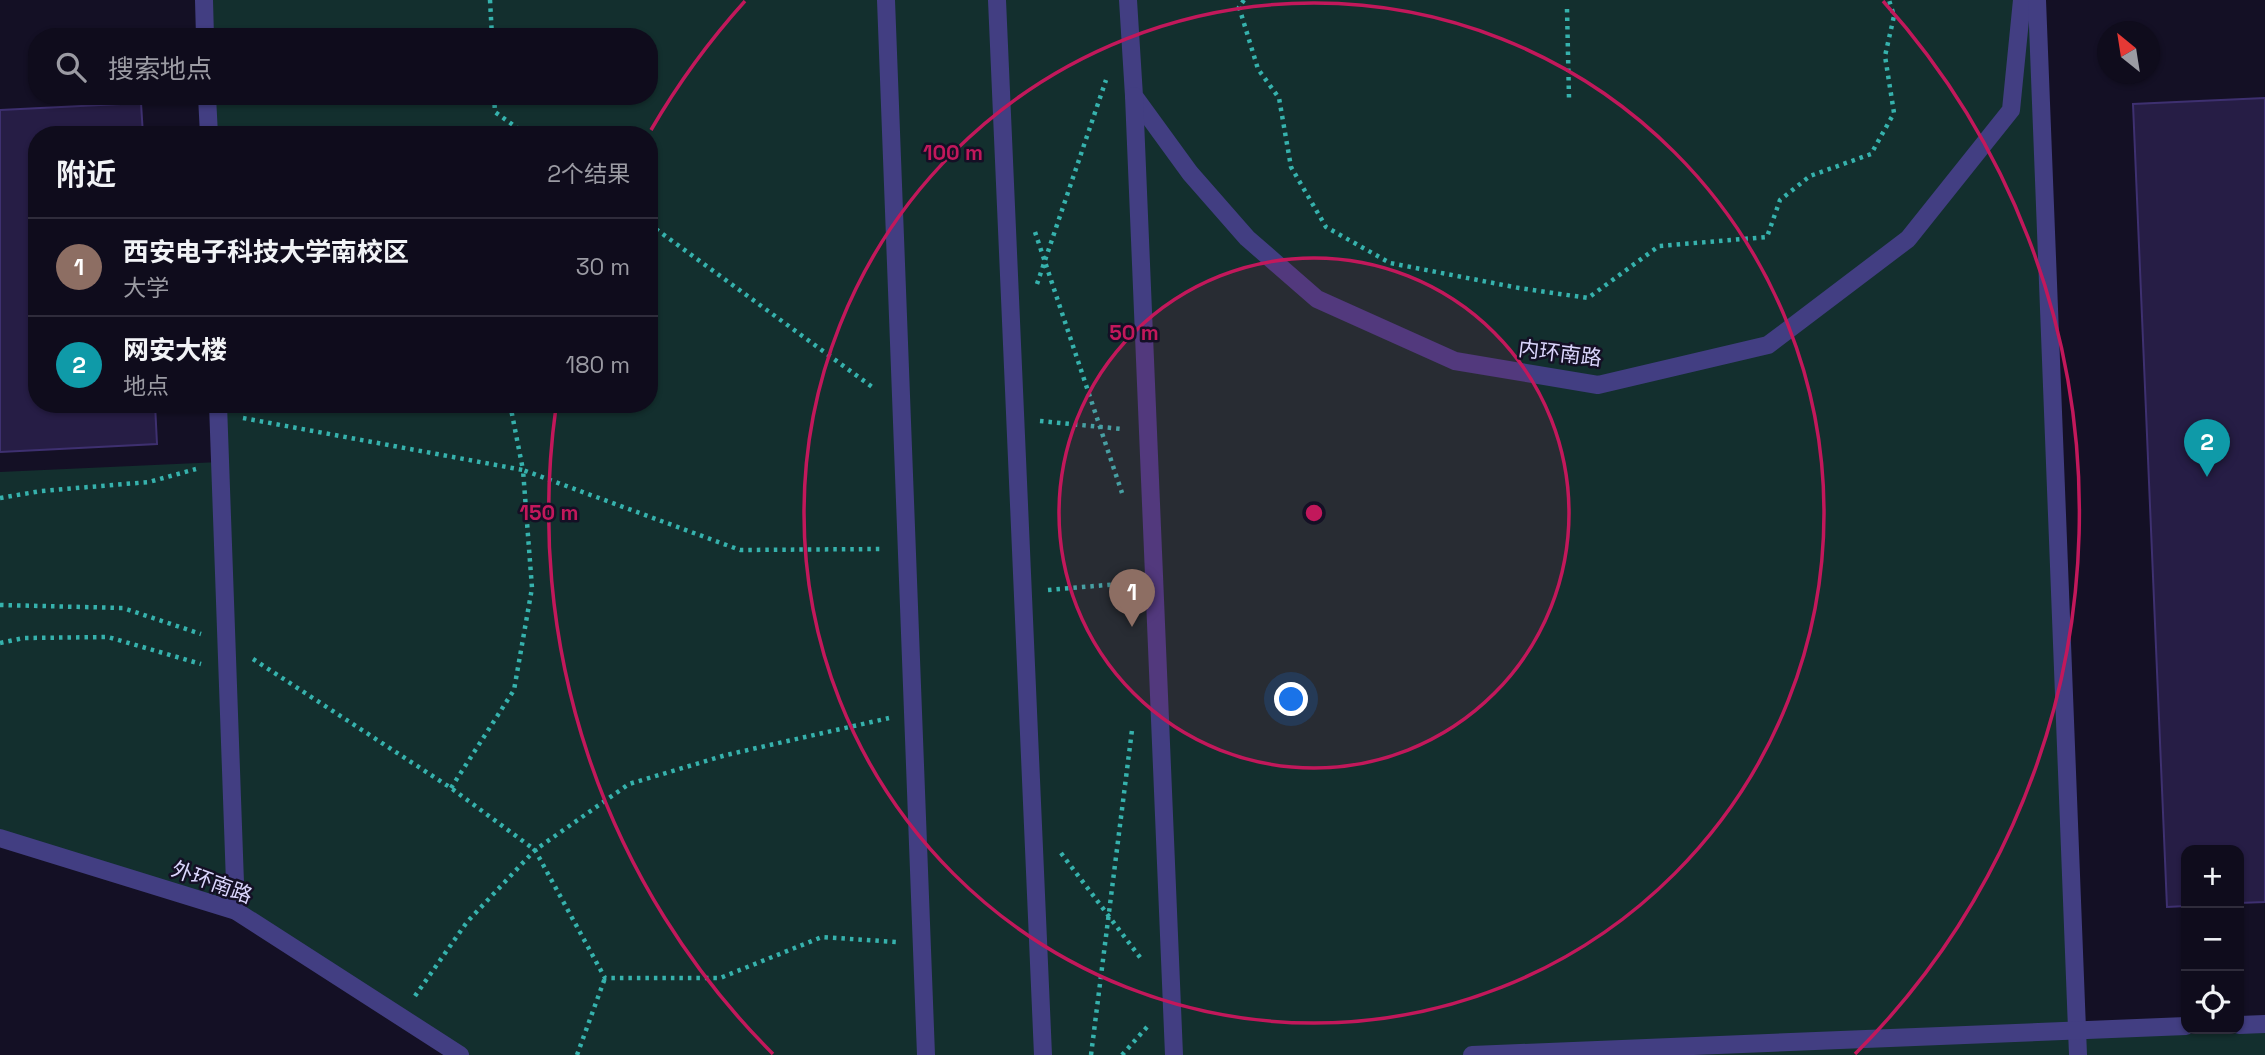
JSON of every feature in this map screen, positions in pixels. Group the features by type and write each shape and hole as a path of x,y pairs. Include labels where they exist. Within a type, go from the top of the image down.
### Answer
{"lane":[{"path":"204,0 205,28"},
{"path":"886,0 926,1055"},
{"path":"997,0 1043,1055"},
{"path":"1128,0 1135,96 1174,1055"},
{"name":"内环南路","path":"1135,96 1190,173 1247,238 1317,299 1455,360 1598,385 1768,345 1908,239 2011,110 2022,0"},
{"path":"2037,0 2078,1055"},
{"path":"207,105 209,126"},
{"path":"218,413 236,911"},
{"name":"外环南路","path":"0,838 236,911 460,1055"},
{"path":"2244,1025 2265,1024"},
{"path":"1472,1055 2181,1026"}],"path":[{"path":"490,0 492,28"},
{"path":"1244,0 1239,7 1258,69 1279,97 1291,167 1326,227 1390,263 1519,288 1588,298 1659,246 1767,237 1780,201 1810,176 1871,154 1894,113 1885,56 1894,16 1889,0"},
{"path":"1567,9 1569,98"},
{"path":"1033,297 1110,69"},
{"path":"495,105 495,111 515,126"},
{"path":"1032,222 1126,504"},
{"path":"658,231 901,409"},
{"path":"238,413 523,470 740,550 907,549"},
{"path":"451,788 514,690 532,588 523,470 512,413"},
{"path":"1015,418 1148,433"},
{"path":"0,498 41,491 149,482 220,462"},
{"path":"1023,592 1139,582"},
{"path":"0,605 122,608 226,642 451,788 535,850 605,978 577,1055"},
{"path":"0,643 24,638 108,637 228,672"},
{"path":"401,1017 467,922 535,850 629,784 726,755 913,713"},
{"path":"1091,1055 1132,727"},
{"path":"1032,815 1171,998"},
{"path":"605,978 720,978 822,937 922,943"}],"green space":[{"path":"204,0 2037,0 2077,1029 2181,1029 2181,1034 2244,1034 2244,1028 2265,1024 2265,1055 460,1055 236,911 0,838 0,472 220,462 218,413 658,413 658,126 209,126 207,105 658,105 658,28 205,28"}],"building":[{"path":"2265,98 2265,902 2244,903 2244,845 2181,845 2181,906 2167,907 2133,104"},
{"path":"141,105 142,126 28,126 28,413 155,413 157,444 0,452 0,110"}],"place":[{"name":"网安大楼","path":"2207,477"},
{"name":"西安电子科技大学南校区","path":"1132,627"}]}
